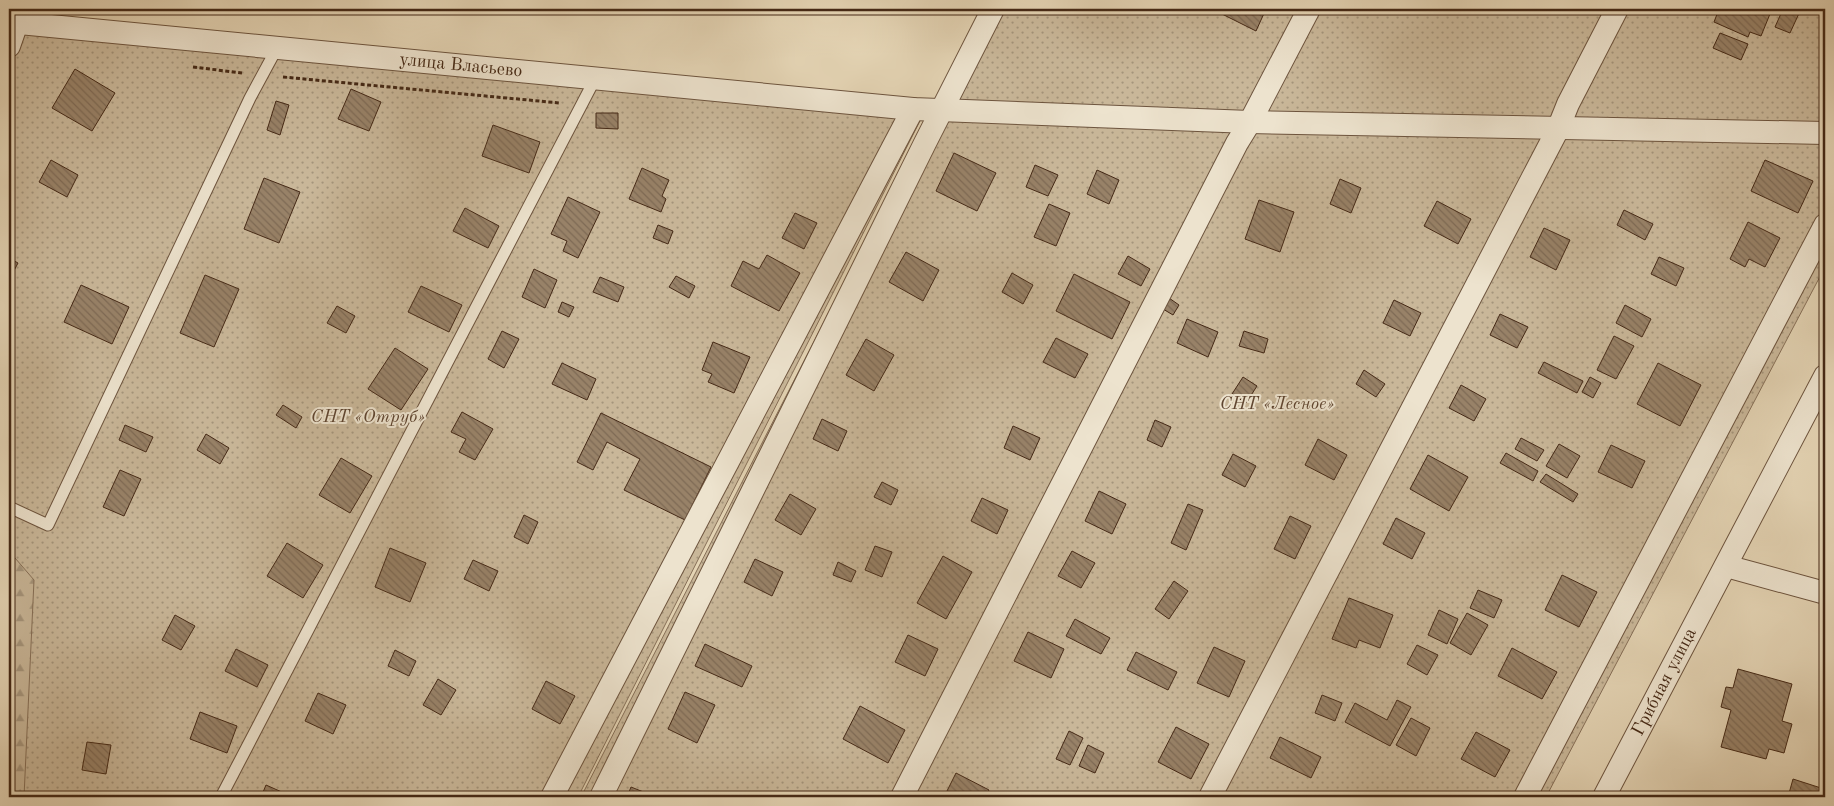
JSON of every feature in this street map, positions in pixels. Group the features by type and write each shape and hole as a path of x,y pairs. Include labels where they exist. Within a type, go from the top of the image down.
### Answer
{"street":[{"path":"602,797 941,110 993,9"},
{"path":"902,797 1228,160 1309,9"},
{"path":"1210,797 1558,129 1568,104 1617,9"},
{"path":"9,46 13,23"},
{"name":"улица Власьево","path":"13,23 912,109 1250,122 1825,133"},
{"path":"552,797 912,109"},
{"path":"1525,797 1825,225"},
{"name":"Грибная улица","path":"1604,797 1825,376"},
{"path":"1726,566 1825,593"}],"lane":[{"path":"9,508 48,525 250,98 277,48"},
{"path":"221,797 595,80"}],"green space":[{"name":"СНТ «Лесное»","path":"984,9 1825,9 1825,267 1546,797 581,797"},
{"name":"СНТ «Отруб»","path":"9,22 924,113 578,797 9,797"},
{"path":"9,551 34,580 24,797 9,797"}],"building":[{"path":"1224,9 1266,9 1256,31 1222,14"},
{"path":"1719,9 1744,9 1750,11 1751,9 1772,9 1761,36 1750,32 1748,37 1714,22"},
{"path":"1783,9 1801,9 1790,33 1775,27"},
{"path":"1720,33 1748,44 1741,60 1713,48"},
{"path":"75,69 115,93 92,131 52,108"},
{"path":"351,89 381,102 369,131 338,119"},
{"path":"276,101 289,105 280,135 267,130"},
{"path":"596,113 618,113 618,129 596,128"},
{"path":"493,125 540,142 529,173 482,156"},
{"path":"954,153 996,173 977,211 936,191"},
{"path":"51,160 78,175 67,197 39,182"},
{"path":"1765,160 1813,181 1798,213 1751,191"},
{"path":"1035,165 1058,175 1048,196 1026,187"},
{"path":"642,168 669,180 662,196 666,199 661,212 629,199"},
{"path":"1097,170 1119,180 1109,204 1087,194"},
{"path":"264,178 300,192 279,243 244,229"},
{"path":"1340,179 1361,188 1351,213 1330,204"},
{"path":"568,197 600,212 578,258 563,251 567,241 551,234"},
{"path":"1259,200 1294,212 1280,252 1245,239"},
{"path":"1437,201 1471,219 1458,244 1424,226"},
{"path":"1049,204 1070,213 1056,246 1034,237"},
{"path":"465,208 499,226 488,248 453,231"},
{"path":"1624,210 1653,224 1645,240 1617,225"},
{"path":"795,213 817,223 804,249 782,238"},
{"path":"1748,222 1780,238 1765,267 1749,259 1745,267 1730,259"},
{"path":"658,225 673,231 668,244 653,238"},
{"path":"1544,228 1570,240 1556,270 1530,257"},
{"path":"906,252 939,270 923,301 889,282"},
{"path":"767,255 800,273 779,311 731,286 743,261 759,269"},
{"path":"1128,256 1150,269 1141,286 1118,274"},
{"path":"1659,257 1684,268 1676,286 1651,274"},
{"path":"9,258 18,263 9,280"},
{"path":"534,269 557,280 545,308 522,297"},
{"path":"1012,273 1033,285 1023,304 1002,292"},
{"path":"1074,274 1130,302 1112,339 1056,311"},
{"path":"205,275 239,289 214,347 180,333"},
{"path":"676,276 695,286 689,298 669,287"},
{"path":"600,277 624,287 618,302 593,292"},
{"path":"81,285 129,307 112,344 64,322"},
{"path":"421,286 462,305 449,332 408,312"},
{"path":"1169,298 1179,305 1173,315 1163,309"},
{"path":"1394,300 1421,313 1410,336 1383,323"},
{"path":"562,302 574,307 569,317 558,312"},
{"path":"1625,305 1651,319 1642,337 1616,323"},
{"path":"337,306 355,316 346,333 327,323"},
{"path":"1500,314 1528,327 1517,348 1490,335"},
{"path":"1187,319 1218,332 1208,357 1177,343"},
{"path":"502,331 519,339 504,368 488,359"},
{"path":"1244,331 1268,339 1264,353 1239,346"},
{"path":"1614,336 1634,346 1616,379 1597,370"},
{"path":"1056,338 1088,354 1075,378 1043,362"},
{"path":"866,339 894,355 874,391 846,375"},
{"path":"713,342 750,357 734,393 708,382 712,374 702,370"},
{"path":"395,348 428,369 401,410 368,389"},
{"path":"1544,362 1583,381 1577,393 1538,373"},
{"path":"562,363 596,379 587,400 552,384"},
{"path":"1658,363 1701,385 1680,426 1637,404"},
{"path":"1364,370 1385,384 1376,397 1356,384"},
{"path":"1243,377 1257,386 1246,403 1232,394"},
{"path":"1590,377 1601,383 1593,398 1582,392"},
{"path":"1461,385 1486,399 1474,421 1449,408"},
{"path":"283,405 302,417 296,428 276,415"},
{"path":"462,412 493,429 475,460 459,452 466,439 451,432"},
{"path":"601,413 711,467 685,520 624,490 640,459 607,442 593,470 577,462"},
{"path":"822,419 847,431 838,451 813,439"},
{"path":"1155,420 1171,427 1162,447 1147,440"},
{"path":"125,425 153,437 146,452 119,440"},
{"path":"1013,426 1040,438 1030,460 1004,448"},
{"path":"206,434 229,448 220,464 197,450"},
{"path":"1521,438 1544,450 1537,461 1515,449"},
{"path":"1318,439 1347,455 1334,480 1305,465"},
{"path":"1559,444 1580,456 1567,478 1546,466"},
{"path":"1611,445 1645,461 1632,488 1598,472"},
{"path":"1506,453 1538,471 1533,481 1500,463"},
{"path":"1233,454 1256,466 1245,487 1222,475"},
{"path":"1428,455 1468,477 1449,511 1410,489"},
{"path":"341,458 372,476 350,513 319,495"},
{"path":"120,470 141,479 124,516 103,507"},
{"path":"1546,474 1578,494 1573,502 1540,482"},
{"path":"882,482 898,490 891,505 874,497"},
{"path":"1099,491 1126,504 1112,534 1085,521"},
{"path":"790,494 816,509 801,535 775,520"},
{"path":"982,498 1008,510 997,534 971,521"},
{"path":"1188,504 1203,510 1186,550 1171,543"},
{"path":"524,515 538,522 528,544 514,537"},
{"path":"1290,516 1311,526 1295,559 1274,549"},
{"path":"1396,518 1425,533 1412,559 1383,544"},
{"path":"287,543 323,565 303,598 267,576"},
{"path":"875,546 892,552 882,577 865,570"},
{"path":"390,548 426,563 410,602 375,587"},
{"path":"1072,551 1095,563 1081,588 1058,576"},
{"path":"943,556 972,572 946,619 917,603"},
{"path":"755,559 783,572 772,596 744,582"},
{"path":"473,560 498,571 489,591 464,579"},
{"path":"838,562 856,571 851,582 833,575"},
{"path":"1562,575 1597,592 1579,627 1545,610"},
{"path":"1174,581 1188,591 1169,619 1155,609"},
{"path":"1478,590 1502,600 1494,618 1470,608"},
{"path":"1349,598 1393,615 1380,648 1359,640 1356,648 1332,639"},
{"path":"1439,610 1458,619 1447,644 1428,635"},
{"path":"1467,613 1488,625 1471,655 1450,643"},
{"path":"175,615 195,626 181,650 162,640"},
{"path":"1075,619 1110,638 1101,654 1066,636"},
{"path":"1028,632 1064,649 1051,678 1014,661"},
{"path":"908,635 938,649 925,676 895,662"},
{"path":"705,644 752,666 742,687 695,666"},
{"path":"1417,645 1438,655 1427,675 1407,664"},
{"path":"1214,647 1245,661 1229,697 1197,683"},
{"path":"1512,648 1557,672 1542,699 1498,676"},
{"path":"236,649 268,665 257,687 225,671"},
{"path":"395,650 416,661 409,676 388,666"},
{"path":"1136,652 1177,672 1168,690 1127,670"},
{"path":"1738,669 1792,684 1782,721 1792,724 1784,753 1769,749 1766,759 1721,747 1731,710 1721,707 1726,687 1733,688"},
{"path":"438,679 456,690 441,715 423,705"},
{"path":"546,681 575,696 560,724 532,709"},
{"path":"685,692 715,705 697,743 668,729"},
{"path":"318,693 346,705 333,734 305,721"},
{"path":"1322,695 1342,703 1335,721 1315,713"},
{"path":"1397,700 1411,707 1390,746 1345,722 1355,703 1387,720"},
{"path":"860,706 905,730 888,763 843,739"},
{"path":"200,712 237,726 227,753 190,739"},
{"path":"1411,718 1430,728 1416,756 1396,745"},
{"path":"1176,727 1209,744 1191,779 1158,762"},
{"path":"1069,731 1083,738 1070,765 1056,759"},
{"path":"1476,732 1510,750 1495,777 1461,759"},
{"path":"1280,737 1321,757 1311,778 1270,758"},
{"path":"87,742 111,745 106,774 82,770"},
{"path":"1088,745 1104,753 1095,773 1079,766"},
{"path":"956,773 989,790 985,797 944,797"},
{"path":"1793,779 1821,788 1818,797 1788,797"},
{"path":"266,785 293,797 261,797"},
{"path":"631,787 656,797 627,797"}]}
